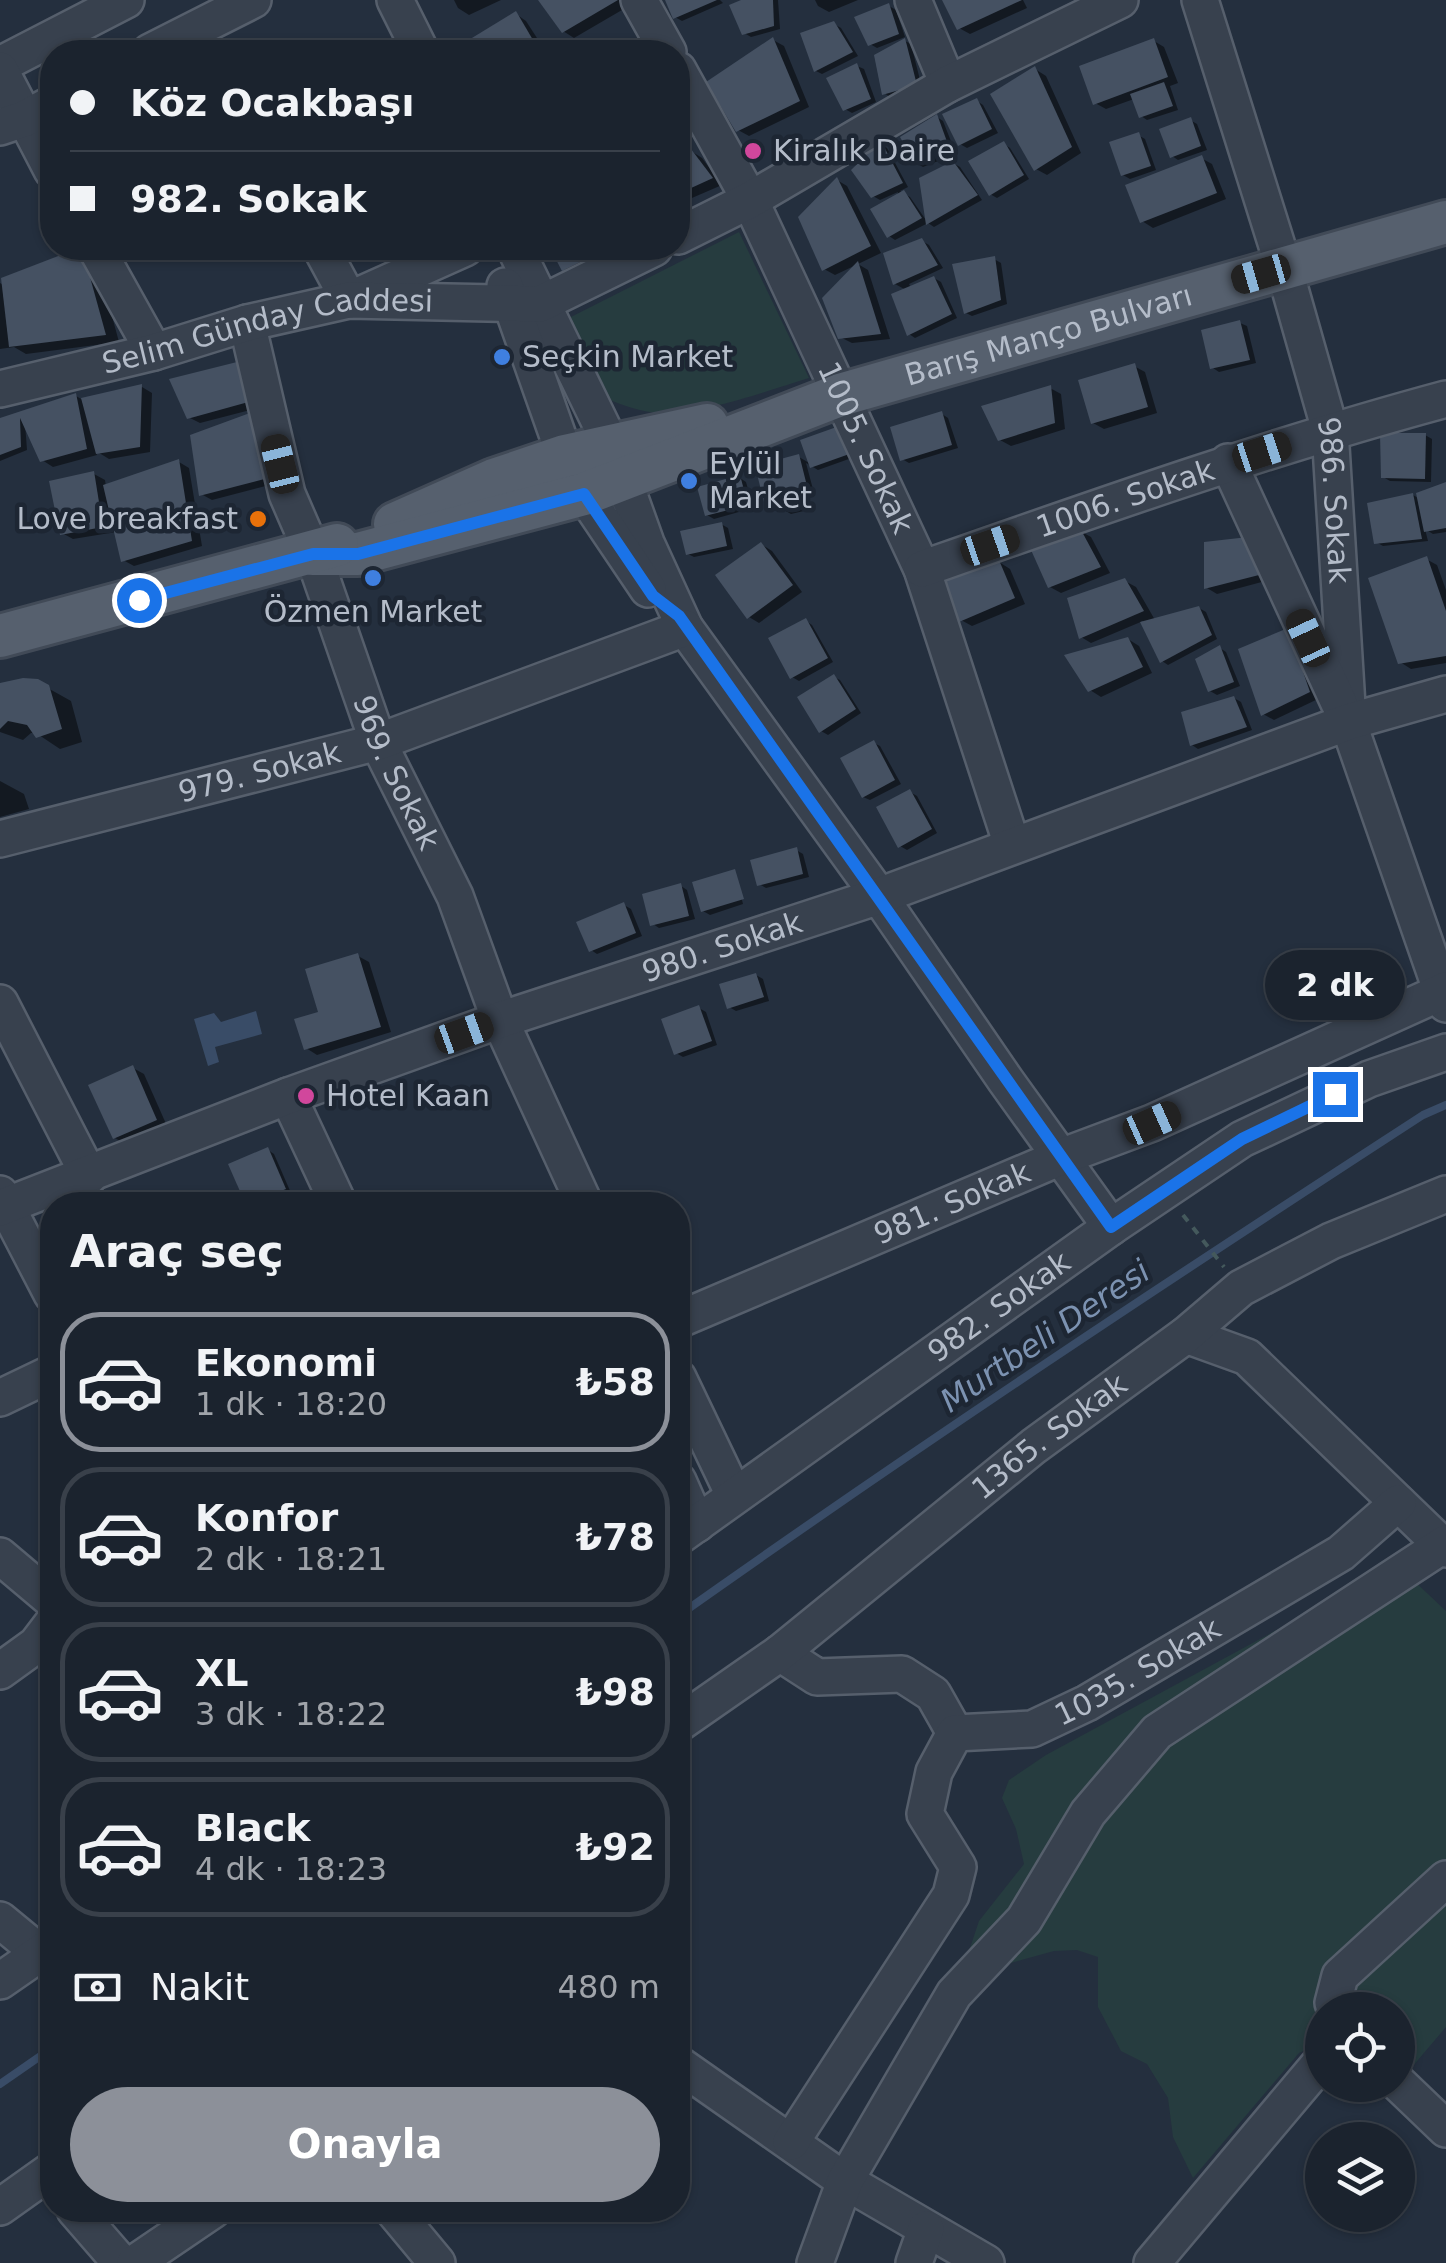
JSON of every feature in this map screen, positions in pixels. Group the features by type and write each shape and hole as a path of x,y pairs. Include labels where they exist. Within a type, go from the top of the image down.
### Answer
{"main road":[{"name":"Barış Manço Bulvarı","path":"0,636 313,554 400,522 494,480 596,469 1446,222"}],"street":[{"path":"52,40 126,0"},
{"path":"213,38 253,0"},
{"path":"395,0 415,40"},
{"path":"639,0 661,40"},
{"path":"913,0 948,84"},
{"path":"690,230 750,200 948,84 1120,0"},
{"name":"986. Sokak","path":"1200,0 1330,430 1348,722 1444,996"},
{"path":"40,46 0,68 40,146"},
{"name":"1005. Sokak","path":"690,92 750,200 834,397 922,569 1012,845"},
{"path":"103,260 154,352"},
{"path":"328,260 348,300 438,260"},
{"path":"499,260 526,304 653,596 682,622 1111,1227"},
{"path":"517,260 526,304"},
{"path":"526,304 627,260"},
{"name":"Selim Günday Caddesi","path":"0,389 348,300 526,304"},
{"name":"969. Sokak","path":"247,323 288,494 313,554 378,742 454,896 500,1020 579,1192"},
{"name":"1006. Sokak","path":"922,569 1228,462 1446,399"},
{"path":"1228,462 1348,722"},
{"name":"979. Sokak","path":"0,839 378,742 682,622"},
{"name":"980. Sokak","path":"2,1203 89,1176 288,1096 500,1020 879,896 1348,722 1446,694"},
{"name":"981. Sokak","path":"690,1315 1152,1123 1444,996"},
{"path":"0,1003 89,1176"},
{"name":"982. Sokak","path":"690,1529 1111,1227 1242,1139 1369,1079 1446,1052"},
{"path":"288,1096 333,1192"},
{"name":"1365. Sokak","path":"690,1716 780,1653 1034,1446 1186,1335 1241,1288 1331,1241 1446,1194"},
{"path":"2,1203 40,1272"},
{"path":"816,2263 845,2181 954,1994 1024,1920 1088,1813 1157,1732 1445,1546 1247,1357 1186,1335"},
{"path":"0,1398 40,1379"},
{"path":"690,1403 734,1495"},
{"name":"1035. Sokak","path":"955,1733 1032,1730 1088,1704 1341,1552 1398,1503"},
{"path":"0,1556 40,1590"},
{"path":"0,1670 40,1640"},
{"path":"780,1653 817,1677 902,1674 933,1694 955,1733 934,1772 925,1814 958,1868 951,1895 791,2142"},
{"path":"1336,1992 1340,1976 1446,1880"},
{"path":"0,1920 40,1945"},
{"path":"0,1981 40,1953"},
{"path":"690,2072 845,2181 986,2263"},
{"path":"1152,2263 1305,2081"},
{"path":"1415,2099 1446,2128"},
{"path":"0,2207 40,2182"},
{"path":"85,2222 121,2263"},
{"path":"135,2263 195,2222"},
{"path":"403,2222 437,2263"},
{"path":"914,2263 926,2229"}],"path":[{"path":"1164,1192 1241,1288"}],"green space":[{"path":"739,232 809,378 735,401 677,413 647,411 607,399 567,319"},
{"path":"1410,1577 1446,1611 1446,2027 1415,2063 1415,1992 1305,1992 1305,2050 1193,2178 1173,2137 1168,2098 1147,2064 1121,2051 1098,2007 1098,1957 1077,1950 1054,1951 989,1969 965,1963 979,1921 1024,1864 1016,1829 1002,1798 1009,1780 1046,1755 1354,1588"}],"water":[{"path":"256,1011 262,1034 215,1047 219,1062 208,1066 194,1019 214,1013 221,1022"}],"building":[{"path":"538,0 618,0 562,33"},
{"path":"665,0 717,0 673,19"},
{"path":"741,0 773,0 774,26 742,35 729,5"},
{"path":"942,0 1022,0 957,30"},
{"path":"889,3 899,34 868,46 854,17"},
{"path":"516,11 533,40 469,40"},
{"path":"834,21 853,52 814,72 800,33"},
{"path":"773,37 800,101 736,132 706,82"},
{"path":"905,38 917,85 882,95 874,55"},
{"path":"1154,38 1168,77 1093,105 1079,66"},
{"path":"857,63 871,99 843,111 826,78"},
{"path":"1035,66 1072,147 1034,171 990,94"},
{"path":"1164,82 1173,106 1139,118 1130,94"},
{"path":"977,98 992,129 958,146 942,114"},
{"path":"937,114 950,150 915,164 900,137"},
{"path":"1191,117 1201,146 1170,158 1159,129"},
{"path":"1139,132 1151,166 1121,176 1109,142"},
{"path":"881,141 903,183 871,198 851,170"},
{"path":"1004,141 1024,175 989,196 968,161"},
{"path":"690,149 713,178 690,189"},
{"path":"1202,155 1217,193 1140,223 1125,185"},
{"path":"953,161 978,195 926,225 919,178"},
{"path":"837,177 871,246 822,271 798,217"},
{"path":"904,190 922,218 887,238 870,209"},
{"path":"922,238 938,265 893,285 883,253"},
{"path":"995,256 1001,300 964,314 952,264"},
{"path":"48,260 85,260 106,335 9,347 1,278"},
{"path":"556,260 584,260 562,271"},
{"path":"858,261 881,334 838,339 822,298"},
{"path":"934,276 952,314 907,336 891,294"},
{"path":"1240,320 1250,360 1210,369 1201,330"},
{"path":"245,360 252,401 187,419 169,379"},
{"path":"1135,363 1148,407 1091,424 1078,380"},
{"path":"142,384 140,447 96,454 81,398"},
{"path":"1051,385 1055,423 998,441 981,406"},
{"path":"76,393 87,449 40,462 20,418 21,447 0,455 0,418"},
{"path":"258,410 276,476 199,496 190,435"},
{"path":"942,411 952,445 900,461 890,427"},
{"path":"845,424 855,452 810,468 800,440"},
{"path":"1380,433 1426,433 1425,479 1381,478"},
{"path":"799,454 808,490 798,492 802,507 782,512 779,499 764,502 755,466"},
{"path":"179,459 192,541 121,562 103,485"},
{"path":"94,471 103,527 60,535 49,481"},
{"path":"740,475 748,505 705,516 697,487"},
{"path":"1446,482 1446,528 1424,532 1416,493"},
{"path":"1413,493 1422,539 1374,544 1367,503"},
{"path":"722,522 727,546 686,555 680,531"},
{"path":"1080,528 1101,567 1048,588 1027,541"},
{"path":"1257,536 1263,574 1204,589 1204,542"},
{"path":"761,542 793,585 747,619 715,575"},
{"path":"1427,556 1446,611 1446,656 1398,664 1368,578"},
{"path":"999,560 1015,598 959,622 944,574"},
{"path":"1125,578 1144,611 1079,639 1067,598"},
{"path":"1199,606 1212,635 1160,663 1140,622"},
{"path":"806,618 828,658 790,679 768,638"},
{"path":"1288,628 1310,692 1261,716 1238,649"},
{"path":"1128,637 1143,667 1088,692 1064,655"},
{"path":"1220,645 1234,682 1208,692 1195,659"},
{"path":"834,674 856,709 819,733 797,697"},
{"path":"23,678 49,685 62,729 36,738 27,725 8,721 0,729 0,683"},
{"path":"1234,696 1247,727 1190,746 1181,712"},
{"path":"874,740 895,780 862,798 840,758"},
{"path":"910,789 932,829 898,848 876,807"},
{"path":"797,847 803,874 757,886 750,860"},
{"path":"735,869 744,899 701,912 692,882"},
{"path":"681,883 689,916 650,926 642,894"},
{"path":"624,902 636,933 589,952 576,922"},
{"path":"358,953 381,1027 304,1050 294,1019 318,1012 305,969"},
{"path":"756,973 764,997 727,1009 719,984"},
{"path":"699,1005 712,1041 674,1055 661,1019"},
{"path":"133,1065 157,1120 113,1139 88,1085"},
{"path":"268,1147 286,1189 240,1192 228,1164"}],"waterway":[{"name":"Murtbeli Deresi","path":"690,1608 1141,1300 1423,1115 1446,1105"},
{"name":"Murtbeli Deresi","path":"0,2084 40,2056"}],"place":[{"name":"Kiralık Daire","path":"753,151"},
{"name":"Seçkin Market","path":"502,357"},
{"name":"Eylül Market","path":"689,481"},
{"name":"Love breakfast","path":"258,519"},
{"name":"Özmen Market","path":"373,578"},
{"name":"Hotel Kaan","path":"306,1096"}],"route":[{"path":"139,600 313,554 358,554 584,494 653,596 679,616 1111,1227 1242,1139 1335,1094"}]}
